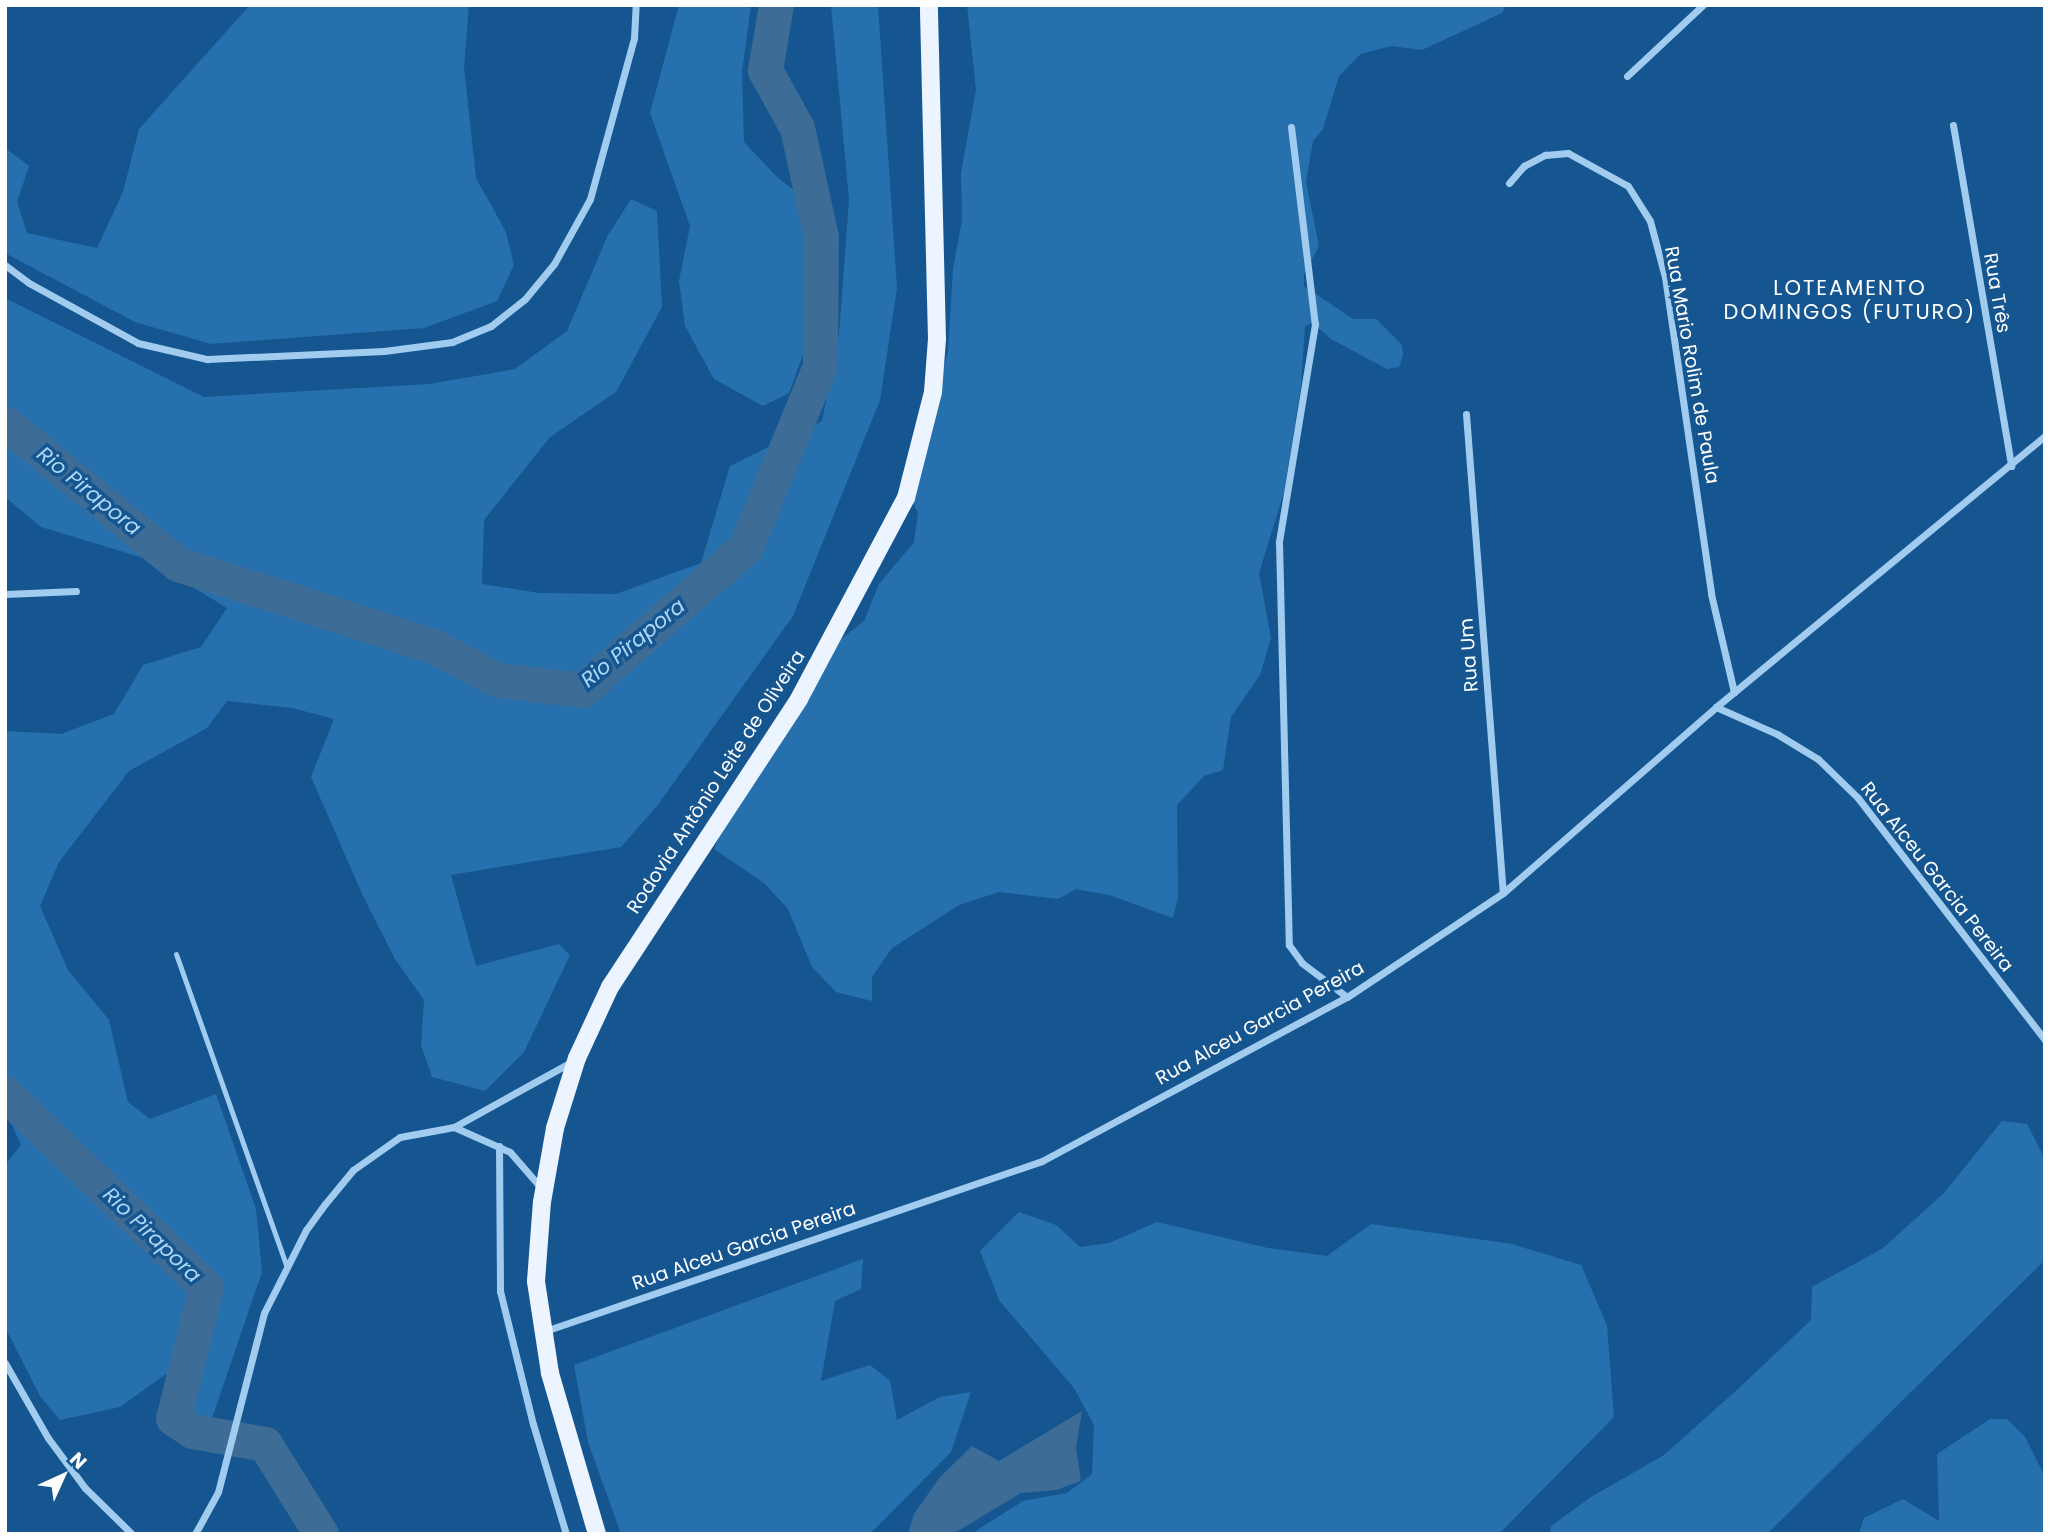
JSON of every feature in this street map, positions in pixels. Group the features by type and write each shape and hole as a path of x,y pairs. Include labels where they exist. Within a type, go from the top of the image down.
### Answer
{"main road":[{"name":"Rodovia Antônio Leite de Oliveira","path":"597,1534 571,1455 536,1281 544,1192 555,1128 578,1058 610,987 799,699 906,498 930,404 937,339 929,5"}],"street":[{"path":"5,265 29,283 138,343 207,359 384,351 452,342 491,326 525,299 554,264 590,199 634,38 636,5"},
{"path":"1626,76 1703,5"},
{"name":"Rua Três","path":"1953,125 2011,466"},
{"path":"1290,127 1315,324 1279,558 1289,945 1302,963 1347,997"},
{"name":"Rua Mario Rolim de Paula","path":"1509,183 1524,166 1545,155 1568,153 1628,186 1650,221 1665,277 1711,594 1734,692"},
{"name":"Rua Um","path":"1466,414 1503,893"},
{"path":"1716,707 2045,436"},
{"path":"5,594 76,591"},
{"name":"Rua Alceu Garcia Pereira","path":"545,1331 1042,1161 1347,997 1503,893 1716,707 1777,734 1818,759 1858,798 2045,1040"},
{"path":"195,1534 218,1492 264,1313 306,1230 353,1170 400,1137 454,1127 578,1058"},
{"path":"454,1127 499,1146 544,1192"},
{"path":"499,1146 500,1291 533,1424 566,1534"},
{"path":"5,1363 48,1438 85,1488 132,1534"}],"lane":[{"path":"176,954 287,1268"}],"shaded area":[{"path":"250,5 469,5 464,67 476,178 506,232 514,265 497,301 424,328 211,344 135,322 5,253 5,148 29,166 17,202 27,233 97,248 123,192 139,129"},
{"path":"679,5 751,5 742,72 744,142 777,177 804,198 808,341 789,393 763,406 714,379 685,326 679,281 690,226 650,113"},
{"path":"831,5 878,5 897,288 880,400 793,616 657,806 621,847 451,875 476,966 559,944 570,955 524,1052 485,1091 432,1077 421,1045 424,1000 395,959 363,896 311,777 334,719 292,708 227,701 207,728 129,771 59,862 40,906 68,970 109,1020 128,1102 150,1119 216,1094 256,1209 262,1272 208,1430 166,1374 120,1407 60,1420 40,1396 5,1327 5,1165 21,1145 5,1109 5,731 61,734 114,714 143,665 201,647 227,608 147,559 41,527 5,497 5,298 204,397 430,384 515,369 567,331 607,237 631,199 657,211 662,307 616,392 550,437 484,520 482,584 539,593 616,594 701,563 730,466 822,421 839,335 849,200"},
{"path":"967,5 1506,5 1502,13 1422,50 1391,46 1361,54 1339,76 1323,129 1313,141 1306,182 1319,246 1304,274 1304,286 1353,319 1376,319 1402,345 1403,355 1399,367 1387,369 1331,339 1313,323 1305,326 1301,386 1284,492 1259,573 1271,638 1260,675 1231,717 1223,770 1204,776 1177,805 1178,897 1173,918 1109,895 1076,889 1058,899 999,892 959,905 892,948 872,977 872,1001 836,992 812,967 788,909 764,883 714,849 729,812 831,647 864,621 879,584 914,542 918,513 901,477 922,445 948,352 953,269 962,220 961,173 976,90"},
{"path":"2002,1121 2027,1124 2045,1159 2045,1260 1767,1534 1550,1534 1551,1526 1591,1497 1664,1455 1738,1389 1811,1320 1812,1287 1882,1249 1944,1193"},
{"path":"1019,1212 1056,1225 1080,1247 1109,1243 1157,1222 1268,1248 1327,1256 1371,1224 1512,1244 1581,1265 1607,1325 1614,1417 1499,1534 971,1534 1023,1501 1067,1493 1092,1474 1094,1425 1074,1388 999,1300 980,1251"},
{"path":"863,1259 861,1289 835,1301 821,1381 870,1365 890,1381 897,1420 940,1397 971,1392 951,1452 870,1534 621,1534 588,1442 574,1365"},
{"path":"1082,1411 1076,1448 1081,1481 1056,1490 1021,1493 953,1534 908,1534 914,1514 940,1477 972,1446 999,1461"},
{"path":"1990,1419 2007,1419 2025,1437 2043,1473 2045,1534 1859,1534 1864,1518 1903,1499 1939,1521 1937,1454"}],"waterway":[{"name":"Rio Pirapora","path":"5,423 178,564 431,645 498,680 582,690 745,548 820,366 821,237 797,128 765,70 776,5"},
{"name":"Rio Pirapora","path":"5,1093 206,1287 173,1418 192,1431 265,1444 321,1534"}],"district":[{"name":"LOTEAMENTO DOMINGOS (FUTURO)","path":"1850,300"}]}
